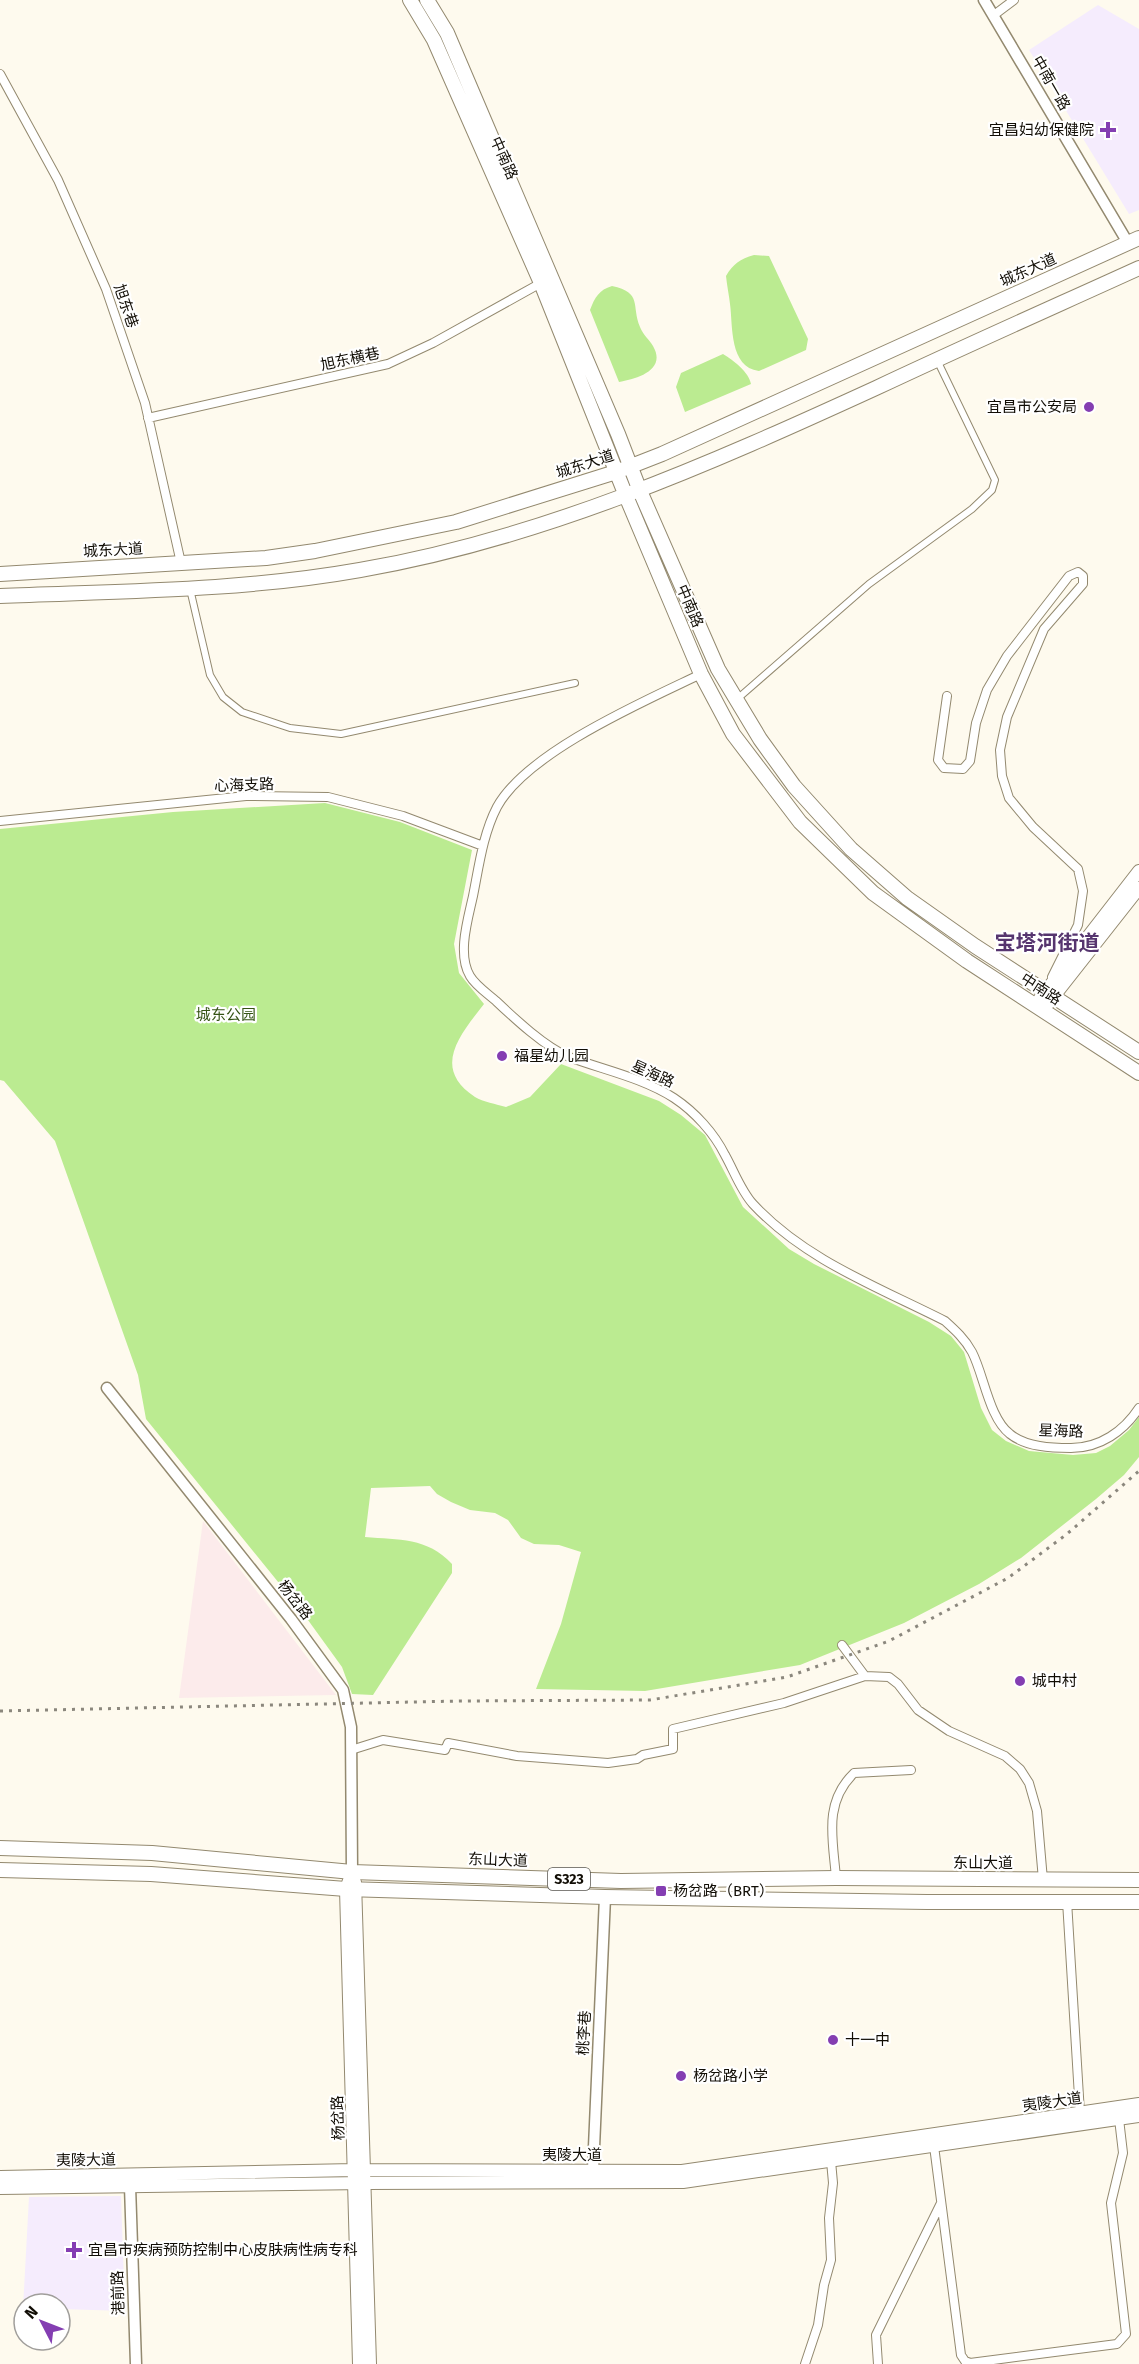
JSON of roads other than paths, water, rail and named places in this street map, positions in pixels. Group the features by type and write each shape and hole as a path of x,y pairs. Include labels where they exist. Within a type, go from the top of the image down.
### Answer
{"main road":[{"name":"中南路","path":"410,0 434,40 541,284 616,472 701,674 733,734 787,806 836,858 873,892 923,931 1139,1073"},
{"name":"中南路","path":"427,0 447,33 640,491 718,669 760,739 794,786 851,849 907,898 975,946 1139,1052"},
{"name":"城东大道","path":"0,574 266,558 387,538 456,522 630,467 1133,241"},
{"path":"0,596 251,585 363,570 479,544 640,491 805,420 1139,268"},
{"path":"1039,1007 1139,871"},
{"path":"1049,994 1139,888"},
{"name":"东山大道","path":"0,1848 152,1853 352,1872 621,1881 836,1878 1139,1880"},
{"path":"0,1870 151,1874 351,1889 605,1897 927,1902 1139,1902"},
{"name":"杨岔路","path":"352,1872 360,2177 370,2364"},
{"name":"夷陵大道","path":"0,2188 130,2186 593,2170 682,2171 1139,2104"},
{"name":"夷陵大道","path":"0,2177 360,2177 683,2182 1139,2116"},
{"name":"杨岔路","path":"359,2364 360,2177"}],"street":[{"name":"中南一路","path":"984,0 1133,241"},
{"path":"994,15 1014,0"},
{"name":"旭东巷","path":"0,74 58,180 106,289 148,418 181,563"},
{"name":"旭东横巷","path":"148,418 388,364 433,343 541,284"},
{"path":"735,700 869,584 972,509 993,490 995,480 937,359"},
{"path":"947,696 938,760 944,768 963,769 970,761 975,723 987,690 1007,656 1069,576 1078,572 1083,576 1083,584 1044,629 1006,717 1000,750 1002,776 1009,798 1033,827 1078,869 1083,891 1078,924 1049,994"},
{"path":"190,588 210,675 223,697 242,711 290,728 341,734 575,683"},
{"name":"星海路","path":"701,674 629,709 538,762 511,788 498,805 489,824 483,846 462,944 470,976 504,1009 566,1055 639,1081 675,1099 707,1127 724,1151 750,1201 774,1226 819,1258 945,1321 960,1334 971,1351 997,1420 1010,1435 1033,1445 1083,1448 1101,1443 1116,1433 1139,1407"},
{"name":"心海支路","path":"0,820 246,796 328,797 403,816 483,846"},
{"name":"杨岔路","path":"107,1388 291,1619 342,1690 351,1727 352,1872"},
{"path":"842,1645 865,1676"},
{"path":"351,1750 383,1740 445,1750 448,1743 517,1756 608,1763 637,1759 643,1755 673,1749 673,1729 784,1702 865,1676 889,1677 898,1684 918,1710 949,1731 1005,1756 1020,1769 1029,1783 1037,1810 1043,1880"},
{"path":"836,1878 832,1810 836,1795 845,1781 854,1773 911,1770"},
{"name":"桃李巷","path":"593,2170 605,1897"},
{"path":"1066,1901 1080,2113"},
{"path":"934,2146 961,2355 965,2361 970,2363 1117,2344 1126,2334 1111,2203 1123,2153 1119,2119"},
{"path":"804,2364 818,2325 824,2285 831,2260 829,2218 833,2183 831,2161"},
{"name":"港前路","path":"130,2186 136,2364"},
{"path":"879,2364 876,2335 941,2202"}],"railway":[{"path":"0,1711 459,1701 650,1700 787,1677 889,1641 1008,1578 1067,1534 1139,1471"}],"place":[{"name":"宜昌妇幼保健院","path":"1108,130"},
{"name":"宜昌市公安局","path":"1089,407"},
{"name":"福星幼儿园","path":"502,1056"},
{"name":"城中村","path":"1020,1681"},
{"name":"杨岔路（BRT）","path":"661,1891"},
{"name":"十一中","path":"833,2040"},
{"name":"杨岔路小学","path":"681,2076"},
{"name":"宜昌市疾病预防控制中心皮肤病性病专科","path":"74,2250"}],"district":[{"name":"宝塔河街道","path":"1047,943"}],"park label":[{"name":"城东公园","path":"226,1015"}]}
